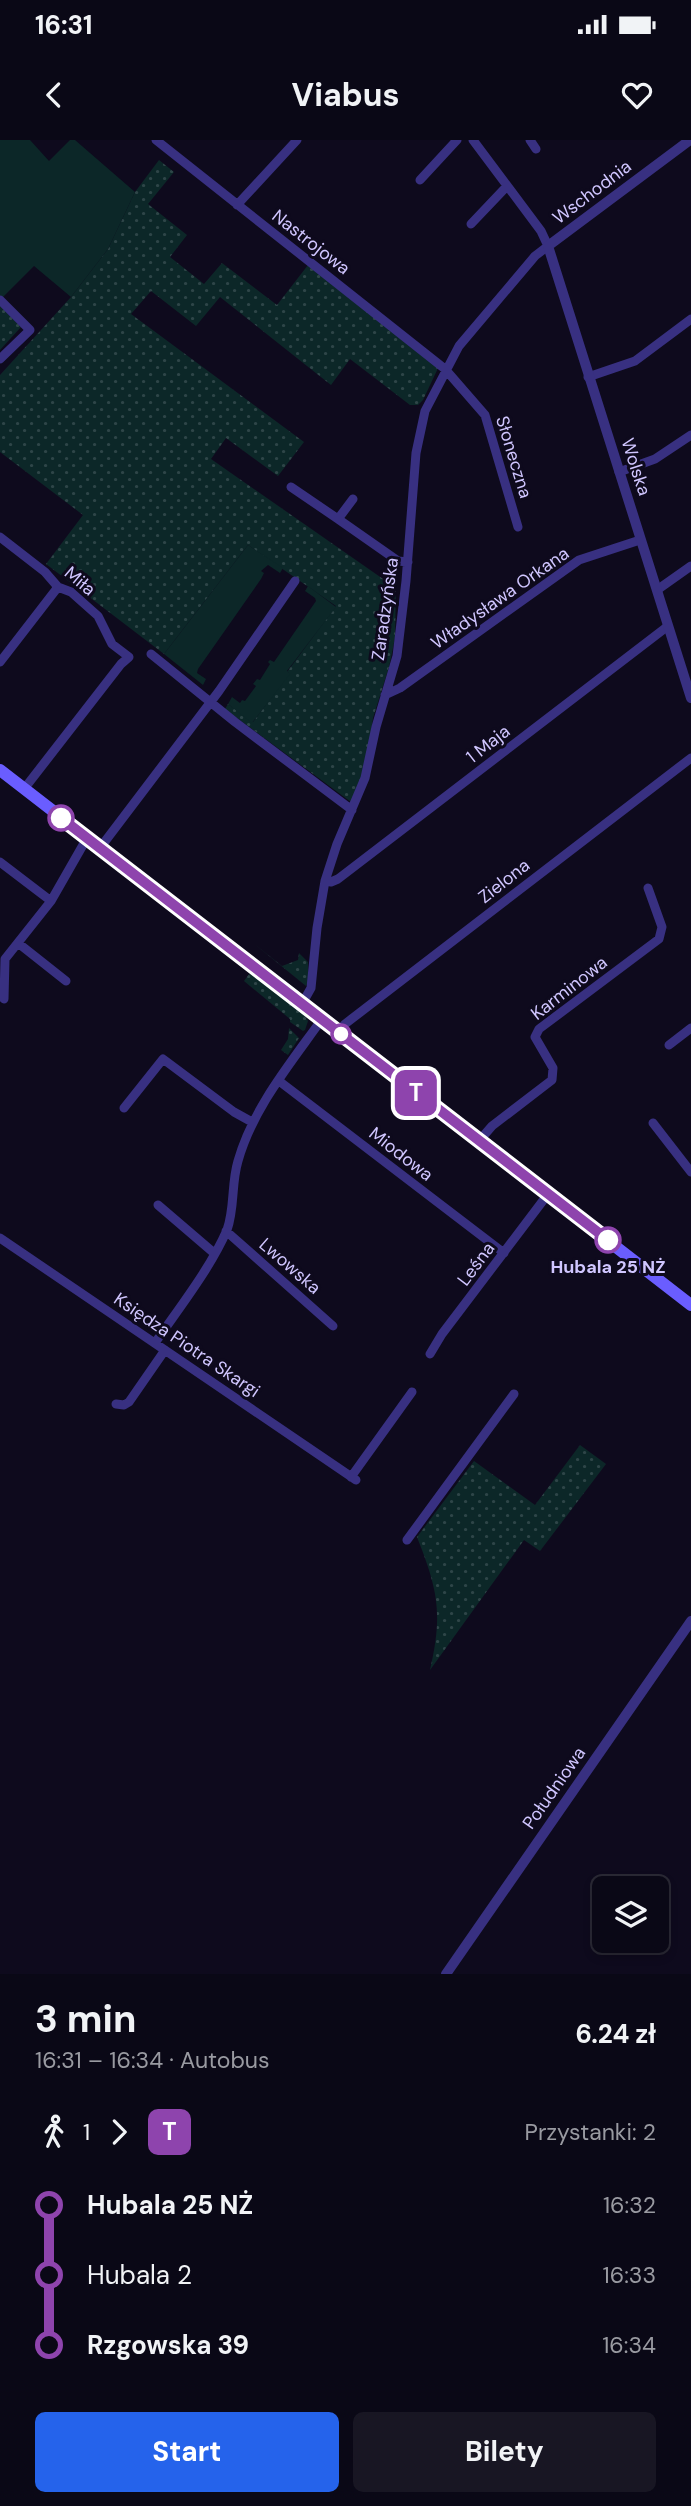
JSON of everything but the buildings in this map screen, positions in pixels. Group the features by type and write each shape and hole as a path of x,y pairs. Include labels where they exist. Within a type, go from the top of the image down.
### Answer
{"main road":[{"path":"0,770 691,1305"}],"street":[{"name":"Nastrojowa","path":"156,140 445,369"},
{"path":"237,205 297,140"},
{"path":"420,180 457,140"},
{"path":"473,140 541,231 548,246"},
{"path":"530,140 536,149"},
{"name":"Wschodnia","path":"548,246 690,140"},
{"path":"471,224 508,186"},
{"name":"Zaradzyńska","path":"302,1004 312,988 317,928 326,881 337,844 371,758 397,656 408,562 416,453 425,411 445,369 476,325 535,256 548,246"},
{"name":"Wolska","path":"548,246 691,698"},
{"path":"0,300 30,330 0,359"},
{"path":"588,377 635,361 691,319"},
{"name":"Słoneczna","path":"445,369 485,415 518,527"},
{"path":"619,472 655,459 691,435"},
{"path":"292,487 398,561 408,562"},
{"path":"338,519 353,499"},
{"name":"Miła","path":"0,537 46,572 58,587 71,592 98,616 111,644 129,657 121,663 24,789"},
{"name":"Władysława Orkana","path":"385,695 400,688 579,560 640,540"},
{"path":"657,590 691,566"},
{"path":"100,848 211,702 295,581"},
{"path":"0,662 58,587"},
{"name":"1 Maja","path":"326,881 338,879 668,626"},
{"path":"151,654 352,810"},
{"name":"Zielona","path":"338,1032 365,1008 691,758"},
{"path":"4,999 5,959 51,901 87,838"},
{"path":"0,862 51,901"},
{"name":"Karminowa","path":"478,1141 492,1126 552,1080 554,1069 536,1041 536,1033 659,939 662,932 661,923 648,888"},
{"path":"18,943 66,981"},
{"path":"155,1343 226,1231 232,1210 238,1162 252,1122 322,1020"},
{"path":"669,1045 691,1028"},
{"path":"124,1108 163,1059 234,1112 252,1122"},
{"name":"Miodowa","path":"279,1081 504,1253"},
{"path":"653,1123 691,1172"},
{"name":"Leśna","path":"429,1354 548,1194"},
{"path":"158,1205 214,1253"},
{"name":"Lwowska","path":"226,1231 333,1326"},
{"name":"Księdza Piotra Skargi","path":"0,1238 353,1478 412,1392"},
{"path":"116,1404 124,1405 129,1402 165,1350"},
{"path":"407,1540 514,1394"},
{"name":"Południowa","path":"446,1974 691,1621"}],"green space":[{"path":"0,140 30,140 49,161 70,140 75,140 135,192 108,249 71,297 34,266 2,298 0,296"},
{"path":"159,160 174,172 148,204 187,235 170,257 204,284 222,263 277,305 308,265 439,366 423,400 418,405 410,405 350,359 331,385 220,297 196,326 151,291 131,314 304,442 278,476 226,438 211,459 396,588 395,638 389,667 373,718 365,773 351,802 225,709 228,704 253,722 336,606 248,545 164,654 46,564 83,515 0,452 0,375 71,297 108,249 135,192"},
{"path":"0,305 21,327 0,350"},
{"path":"248,545 283,568 280,573 268,565 261,571 264,573 261,579 198,669 197,673 206,679 203,685 164,654"},
{"path":"308,586 336,607 287,671 290,674 252,723 228,704 232,697 240,703 245,701 256,686 253,684 257,679 260,680 270,664 268,662 274,662 316,601 305,591"},
{"path":"253,943 282,966 298,960 299,953 308,962 306,986"},
{"path":"249,974 254,975 303,1013 308,1021 305,1030 290,1022 290,1019 244,981"},
{"path":"289,1028 299,1038 288,1055 281,1050 288,1039"},
{"path":"580,1445 606,1464 540,1551 524,1540 430,1670 436,1633 436,1602 430,1572 417,1537 474,1461 535,1505"}],"bus line":[{"name":"T","path":"61,818 608,1240"}],"place":[{"name":"Hubala 25 NŻ","path":"608,1240"}]}
